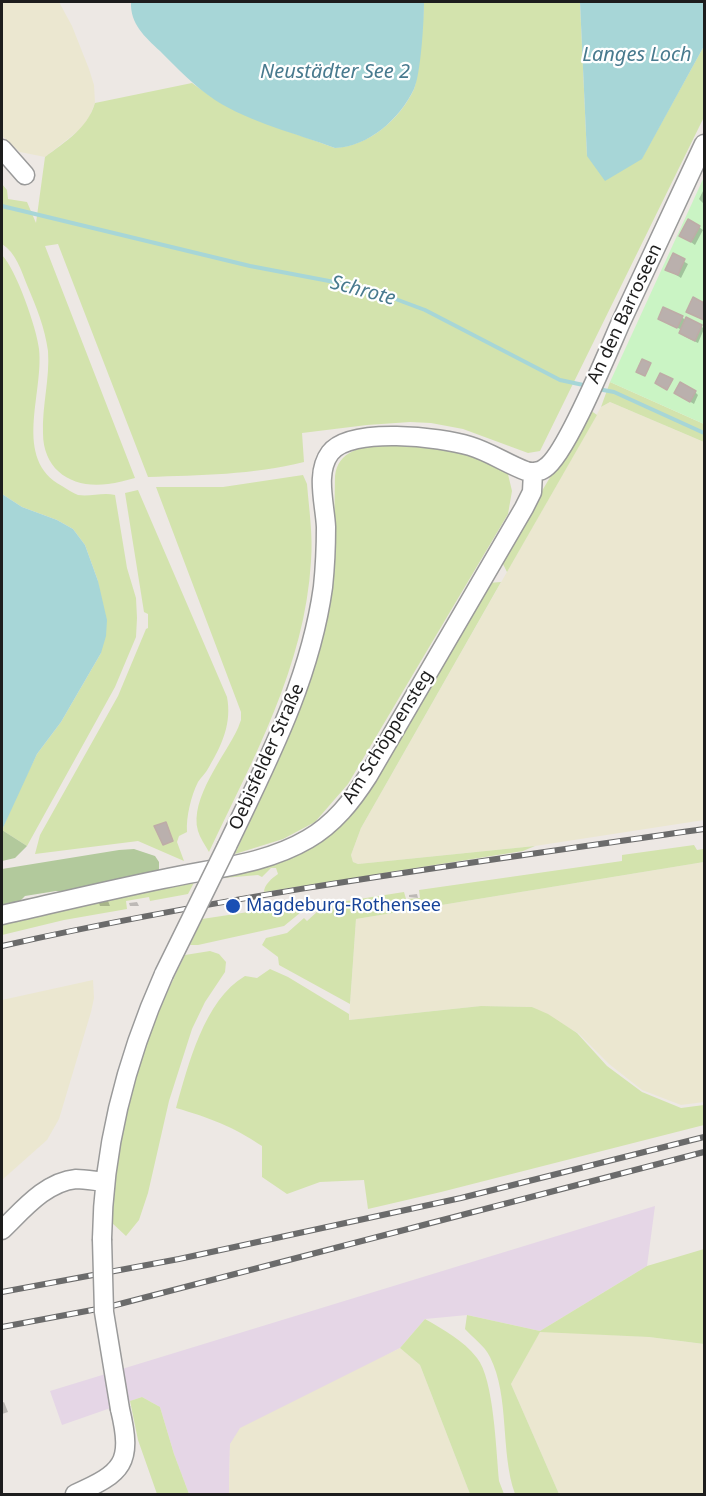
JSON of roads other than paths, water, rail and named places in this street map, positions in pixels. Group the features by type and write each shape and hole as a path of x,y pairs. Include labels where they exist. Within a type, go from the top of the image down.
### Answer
{"street":[{"name":"An den Barroseen","path":"532,472 544,469 551,462 587,396 705,144"},
{"path":"2,149 25,175"},
{"name":"Oebisfelder Straße","path":"75,1494 110,1477 122,1459 126,1435 104,1312 102,1239 105,1182 124,1081 143,1023 164,974 284,725 309,656 325,569 326,528 322,476 325,463 331,452 343,443 398,436 431,437 472,447 532,472"},
{"name":"Am Schöppensteg","path":"2,915 265,858 295,846 323,829 354,796 525,508 532,492 532,472"},
{"path":"2,1230 36,1198 53,1186 77,1179 105,1182"}],"water":[{"name":"Neustädter See 2","path":"131,2 424,2 419,71 414,89 392,121 359,143 335,148 243,115 207,95 144,35 133,17"},
{"name":"Langes Loch","path":"580,2 704,2 704,46 642,159 605,181 587,156"},
{"path":"2,494 22,507 57,520 73,529 85,545 98,581 107,620 106,636 101,653 61,722 37,754 2,830"}],"waterway":[{"name":"Schrote","path":"2,206 250,266 366,288 425,310 560,380 588,386"},
{"name":"Schrote","path":"598,389 614,392 704,433"}],"railway":[{"path":"2,946 89,927 264,895 704,829"},
{"path":"2,1292 179,1259 461,1198 704,1137"},
{"path":"2,1327 108,1307 704,1152"}],"place":[{"name":"Magdeburg-Rothensee","path":"233,906"}]}
